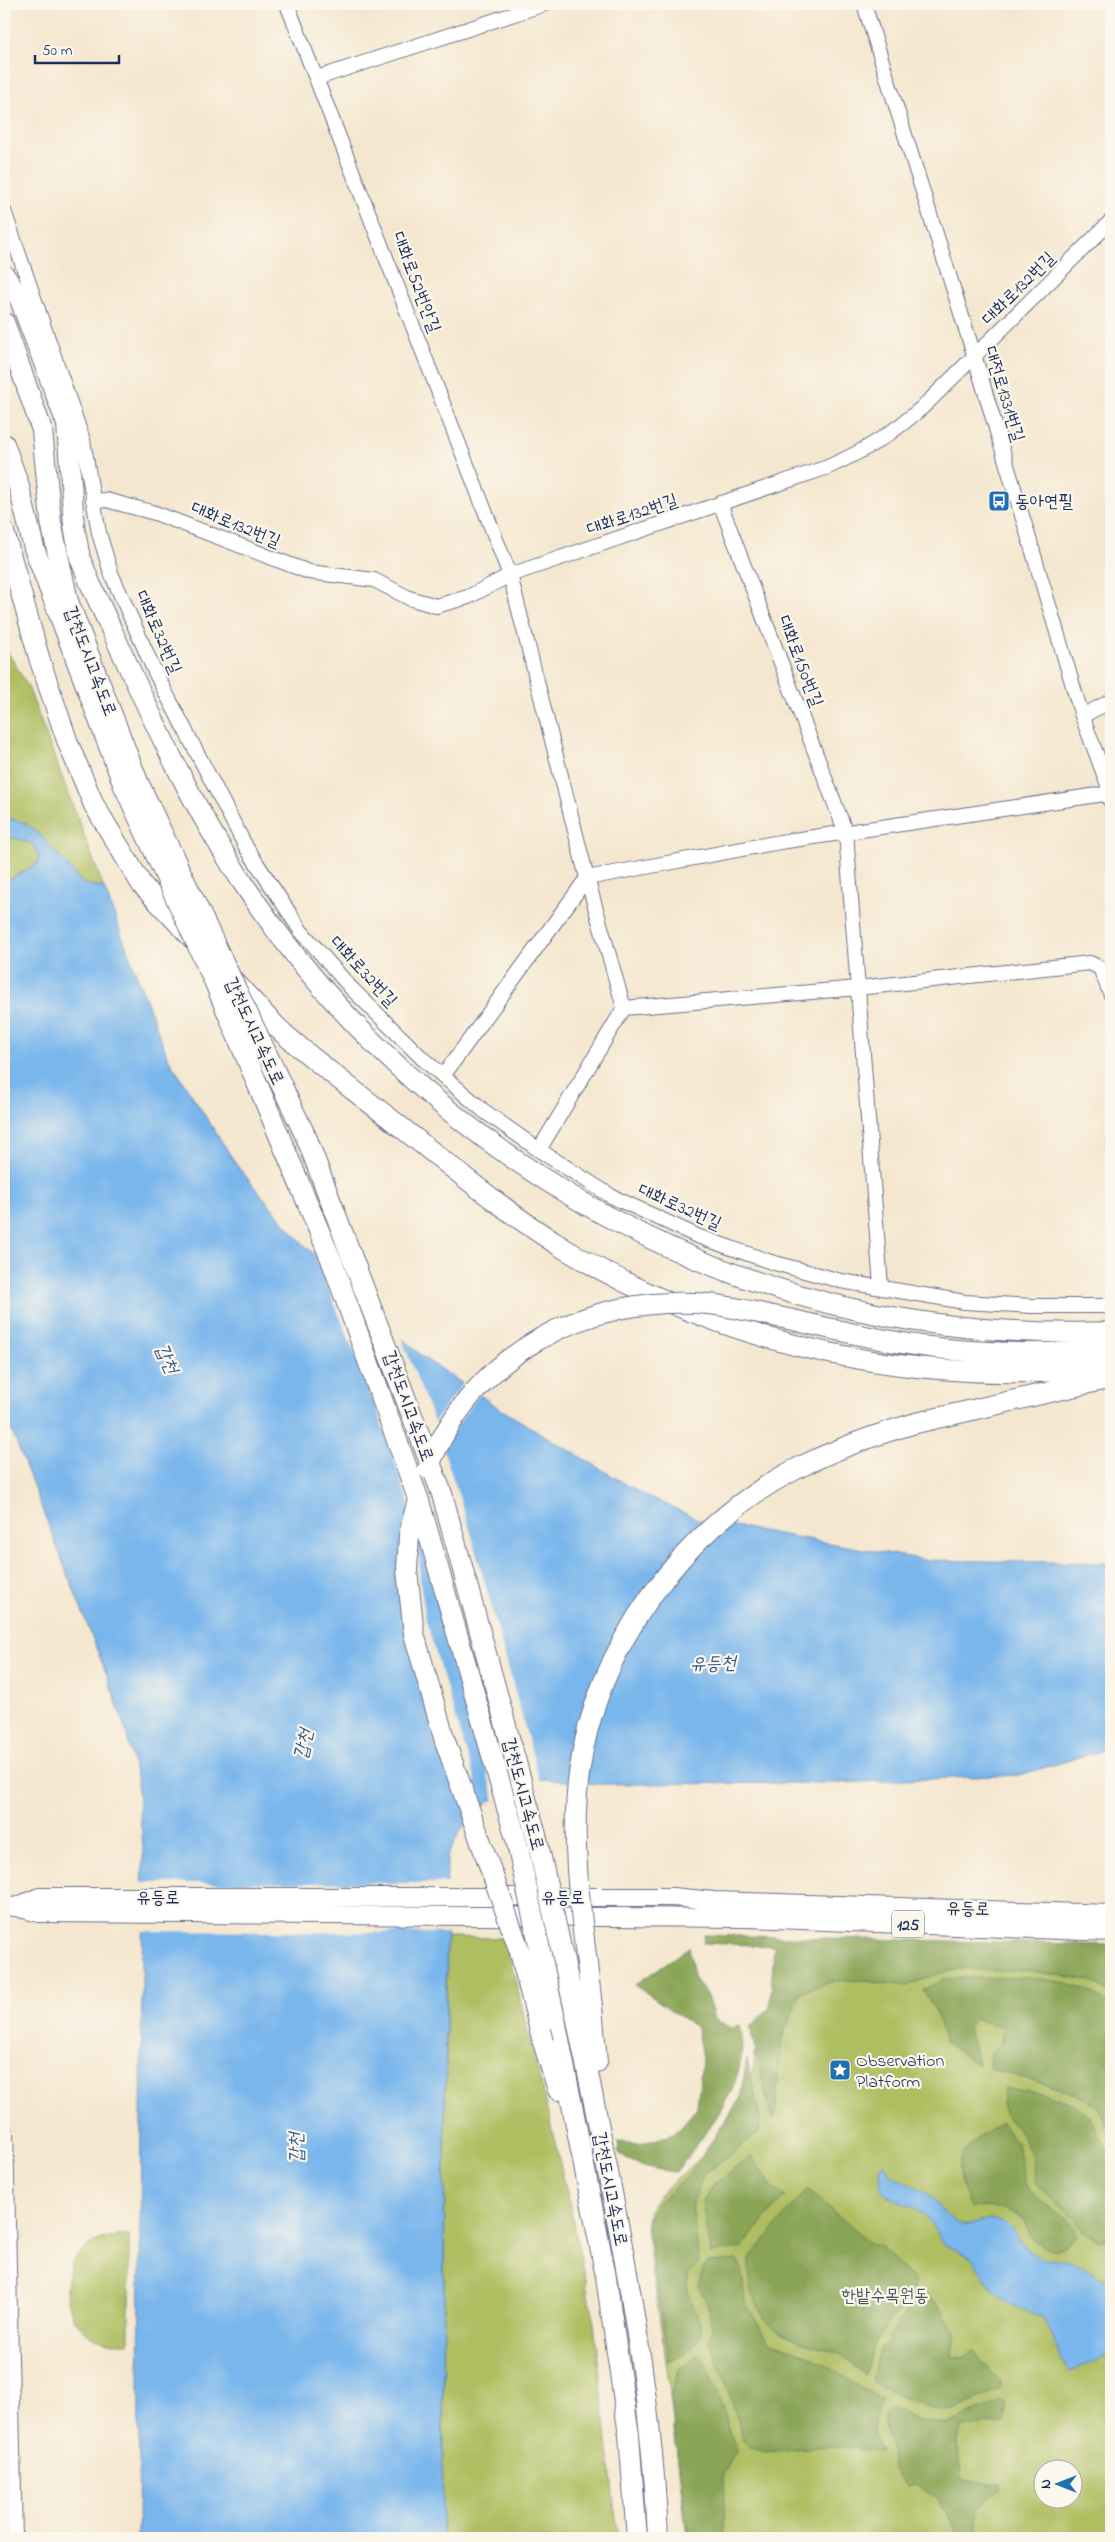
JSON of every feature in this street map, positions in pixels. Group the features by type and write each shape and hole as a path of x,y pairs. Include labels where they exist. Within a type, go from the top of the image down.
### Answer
{"highway":[{"path":"4,275 19,297 67,424 74,526 80,558 169,752 208,830 250,894 325,992 373,1043 455,1115 531,1170 581,1202 629,1227 715,1266 806,1296 894,1317 958,1327 1111,1332"},
{"name":"갑천도시고속도로","path":"4,322 42,430 51,522 68,601 131,784 306,1139 442,1494 583,2009 641,2360 651,2444 658,2538"},
{"name":"갑천도시고속도로","path":"4,444 18,483 34,548 331,1259 419,1501 516,1838 581,2141 586,2186 606,2277 624,2406 637,2538"},
{"path":"4,532 40,660 68,743 94,805 142,885 283,1032 464,1177 560,1245 622,1281 709,1320 772,1340 814,1351 883,1364 963,1372 1048,1372 1111,1367"},
{"path":"586,2186 520,1952 445,1741 414,1634 407,1570 409,1535 420,1491 436,1449 467,1400 488,1377 514,1356 533,1342 571,1323 623,1308 708,1304 788,1319 887,1341 937,1348 1031,1354 1111,1351"},
{"path":"583,2009 577,1850 579,1774 583,1748 600,1690 633,1624 677,1564 706,1534 741,1504 792,1471 845,1446 916,1422 1111,1378"}],"main road":[{"path":"1111,794 1111,799"},
{"name":"유등로","path":"10,1906 39,1898 672,1897 1111,1914"},
{"name":"유등로","path":"10,1906 39,1913 672,1917 1111,1932"},
{"path":"4,2132 7,2350 13,2538"}],"street":[{"name":"대화로52번안길","path":"287,4 510,575 587,878 624,1008"},
{"path":"317,78 545,4"},
{"name":"대전로1331번길","path":"864,4 975,358 1082,716 1111,794"},
{"name":"대화로32번길","path":"4,211 77,419 83,440 99,533 112,573 155,672 246,847 301,930 350,987 443,1076 484,1110 538,1150 611,1196 697,1236 771,1262 841,1281 965,1302 1032,1306 1111,1306"},
{"name":"대화로132번길","path":"93,501 106,500 155,513 309,572 374,580 409,598 436,606 468,597 510,575 828,466 866,450 894,432 975,358 1111,221"},
{"name":"대화로150번길","path":"720,503 846,833 881,1287"},
{"path":"1082,716 1111,702"},
{"path":"443,1076 587,878 780,842 1111,794"},
{"path":"538,1150 624,1008 858,988 1090,963 1100,968 1111,995"}],"green space":[{"path":"4,645 28,687 104,888 83,884 42,837 25,823 4,817"},
{"path":"4,837 16,838 33,844 39,857 38,863 4,883"},
{"path":"704,1935 1111,1945 1111,1995 1090,1980 1029,1971 959,1969 934,1975 907,1986 857,1980 834,1981 801,1992 781,2041 775,2118 771,2117 750,2027 770,2007 774,1946 703,1943"},
{"path":"447,1937 505,1938 567,2192 594,2323 618,2538 442,2538"},
{"name":"한밭수목원동","path":"780,1942 1111,1950 1111,2538 687,2538 667,2368 646,2228 649,2210 659,2195 732,2128 748,2100 760,2023 773,2007"},
{"path":"689,1947 694,1977 707,1996 714,2018 730,2027 739,2025 742,2045 740,2065 734,2085 725,2103 714,2122 676,2172 653,2169 632,2161 619,2153 618,2142 640,2144 674,2134 697,2108 702,2059 697,2028 635,1985"},
{"path":"1021,1978 1061,1982 1079,1987 1096,1995 1111,2007 1111,2131 1097,2106 1075,2093 989,2068 990,2053 1000,2045 1004,2027 974,2019 968,2028 978,2065 945,2042 934,2008 923,1990 945,1979"},
{"path":"747,2059 760,2118 759,2133 704,2174 692,2202 699,2262 689,2274 688,2287 701,2331 698,2341 688,2351 669,2362 648,2229 650,2214 657,2203 688,2176 740,2099"},
{"path":"1004,2088 1042,2093 1072,2103 1090,2118 1111,2155 1111,2237 1100,2240 1083,2232 1076,2220 1036,2185 1032,2155 1018,2129 1004,2114 1002,2104"},
{"path":"1002,2123 1017,2144 1025,2183 1040,2202 1067,2219 1078,2235 1063,2247 1052,2249 1040,2244 1032,2238 1023,2218 1010,2212 985,2206 971,2209 960,2175 962,2157 977,2139"},
{"path":"751,2156 773,2188 785,2196 741,2248 711,2254 703,2202 711,2187"},
{"path":"806,2190 810,2191 871,2244 882,2247 915,2282 914,2295 904,2303 899,2313 891,2318 875,2343 865,2375 839,2353 800,2342 777,2331 765,2319 750,2290 749,2262 752,2255"},
{"path":"129,2235 129,2343 103,2341 95,2338 82,2328 73,2316 68,2302 66,2287 69,2273 75,2260 85,2248 102,2239"},
{"path":"737,2260 741,2267 745,2302 769,2342 812,2357 882,2400 874,2420 875,2438 881,2451 827,2446 764,2452 751,2448 744,2441 724,2376 709,2343 712,2330 708,2306 698,2286 704,2267 708,2262"},
{"path":"923,2290 943,2310 955,2331 952,2357 963,2358 973,2351 1001,2382 1000,2389 947,2411 919,2404 872,2381 880,2349 886,2344 896,2325 912,2306 918,2304"},
{"path":"700,2354 710,2373 737,2450 723,2474 725,2538 688,2538 670,2396 679,2369"},
{"path":"1002,2401 1007,2402 1004,2423 962,2427 958,2440 961,2480 1000,2483 999,2489 987,2498 981,2508 978,2520 979,2535 971,2538 959,2538 936,2496 915,2485 908,2487 893,2472 890,2444 884,2427 884,2416 892,2407 919,2422 948,2424"}],"water":[{"path":"4,817 25,823 42,837 83,884 104,888 168,1058 238,1167 294,1234 354,1295 424,1358 502,1410 641,1493 700,1520 925,1560 1111,1563 1111,1748 1019,1775 837,1783 598,1784 541,1779 489,1801 460,1831 447,1857 442,2538 138,2538 143,1846 137,1782 126,1731 108,1678 4,1411 4,883 38,863 39,857 33,844 16,838 4,837"},
{"path":"885,2165 894,2176 928,2194 948,2217 958,2223 970,2225 996,2219 1006,2224 1029,2250 1038,2257 1046,2260 1066,2260 1099,2277 1111,2279 1111,2354 1071,2372 1060,2357 1050,2329 1042,2317 1011,2306 994,2291 971,2257 944,2244 927,2218 916,2209 889,2197 881,2190 880,2169"}],"pier":[{"path":"313,1250 355,1293 399,1332 434,1422 464,1382 480,1393 442,1446 469,1526 540,1782 495,1801 419,1533 420,1582 426,1621 484,1810 471,1823 413,1632 409,1504 376,1407"},
{"path":"140,1883 450,1883 449,1933 140,1931"}],"place":[{"name":"동아연필","path":"999,501"},
{"name":"Observation Platform","path":"840,2070"}],"water label":[{"name":"갑천","path":"168,1358"},
{"name":"유등천","path":"713,1662"},
{"name":"갑천","path":"302,1744"},
{"name":"갑천","path":"295,2148"}]}
